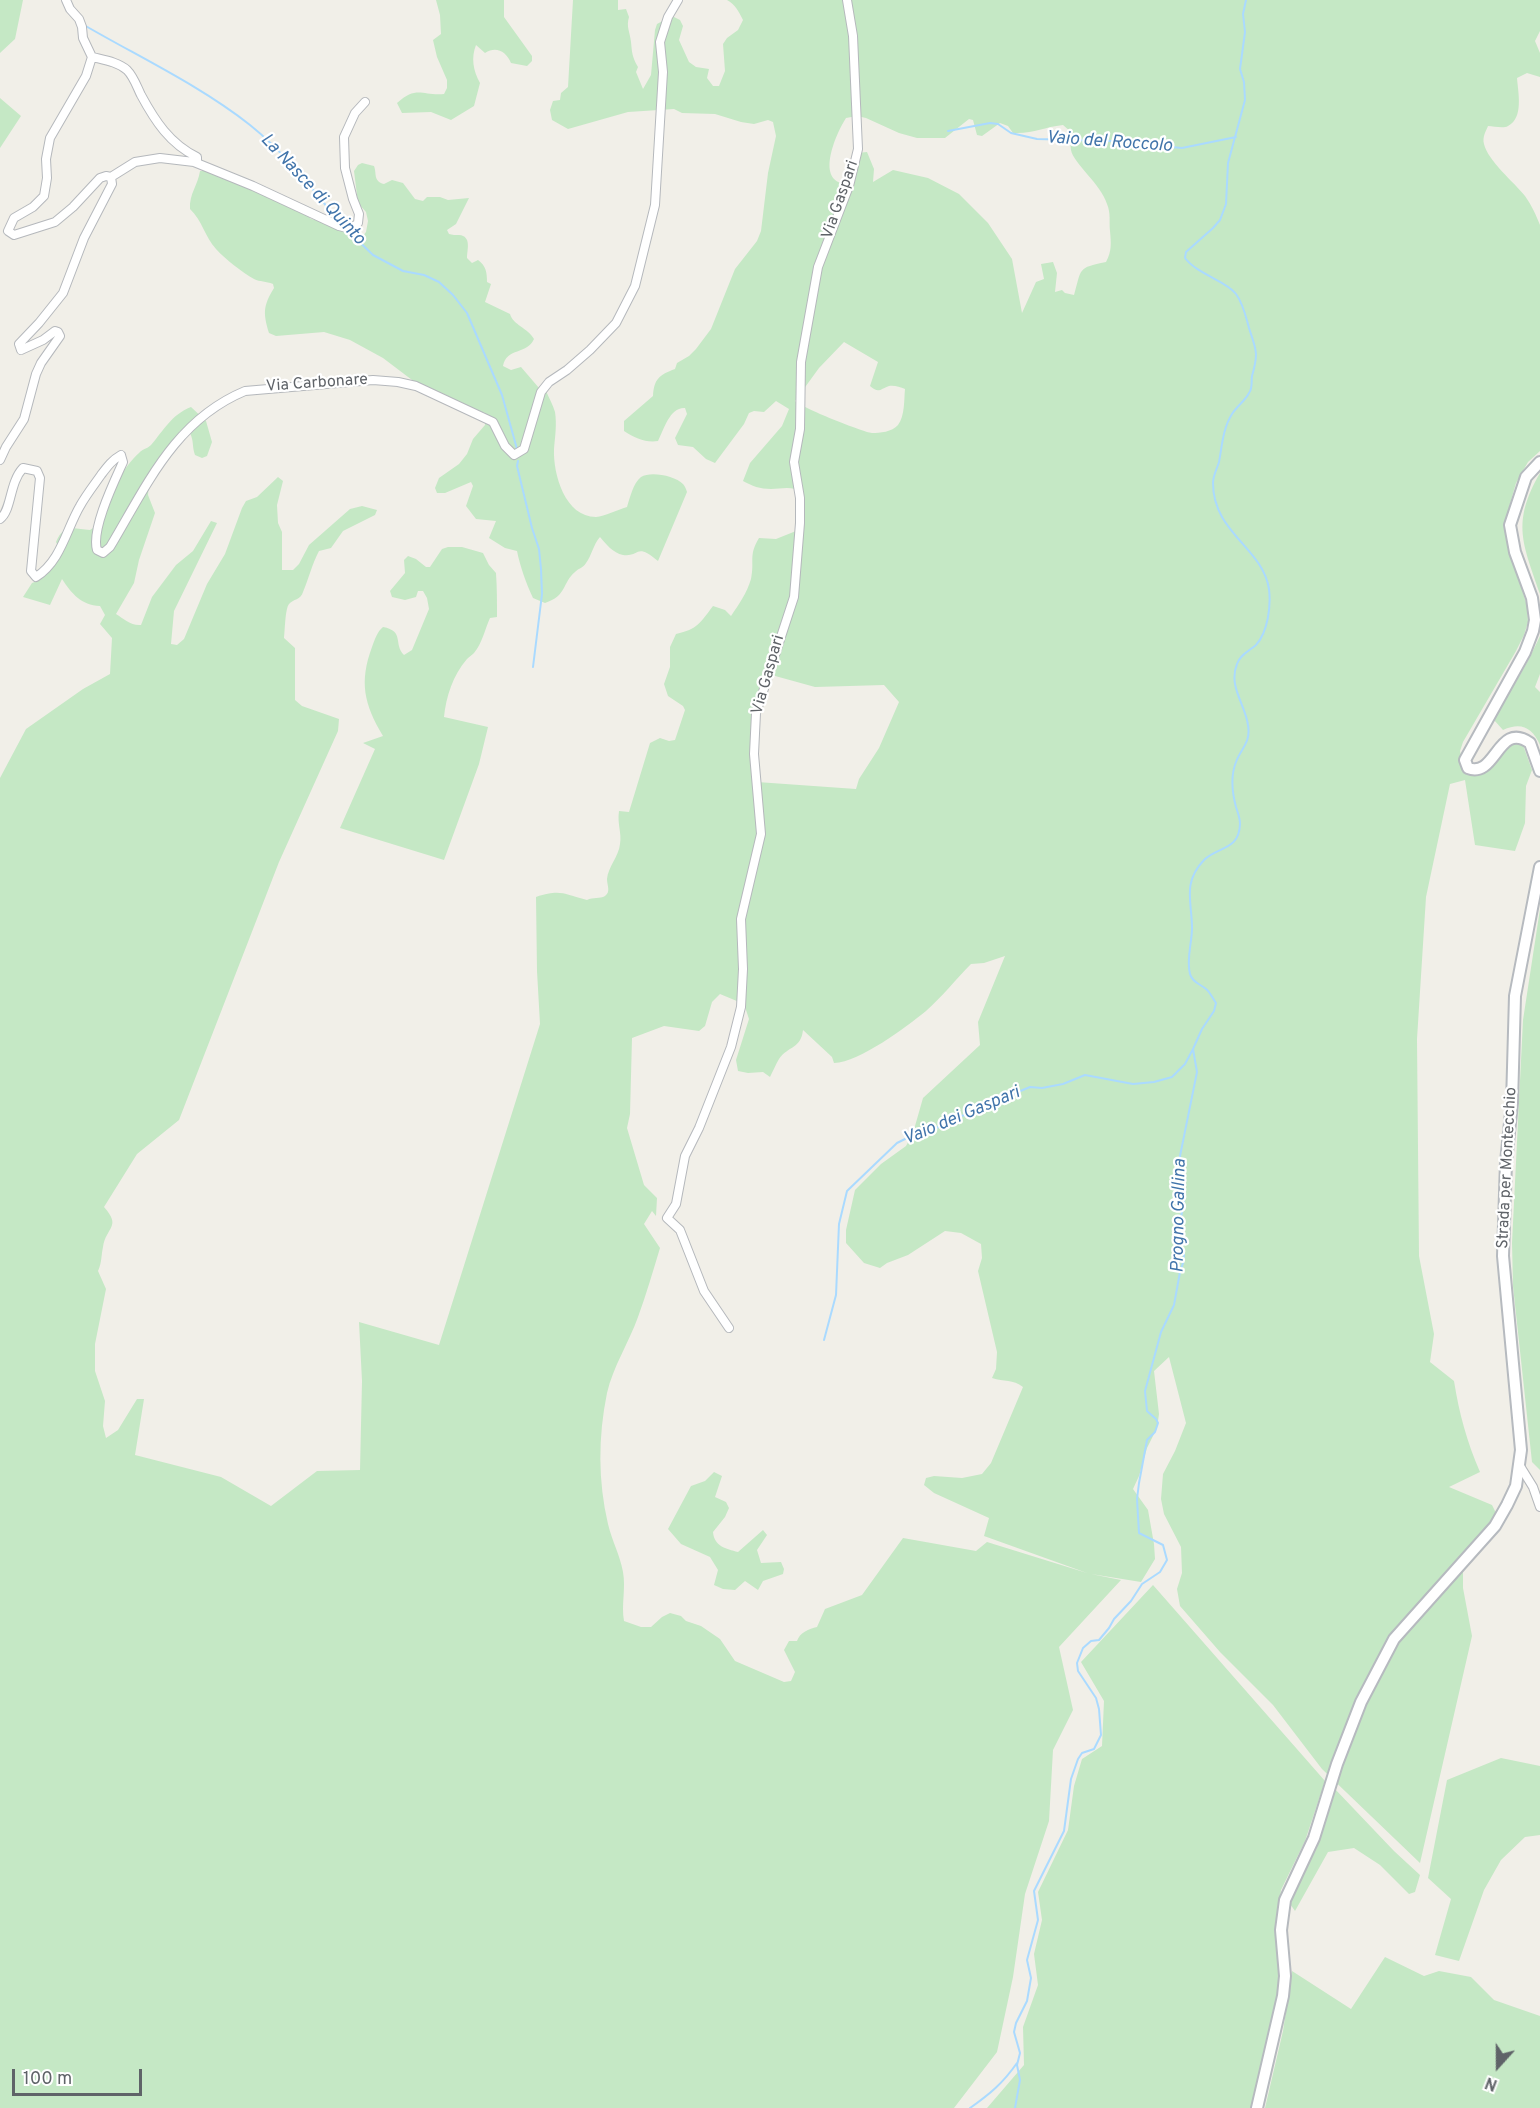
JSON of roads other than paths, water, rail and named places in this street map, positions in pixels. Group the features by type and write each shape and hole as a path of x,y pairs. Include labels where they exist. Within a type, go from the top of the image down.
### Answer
{"street":[{"path":"66,0 70,9 79,18 83,38 92,57 86,76 50,138 46,159 47,178 44,196 33,207 14,218 8,231 14,236 55,222 73,207 100,178 111,177 135,162 160,158 194,162 262,190 339,226 351,229 358,223 359,214 345,168 344,137 355,113 365,102"},
{"name":"Via Carbonare","path":"0,519 4,515 18,473 23,468 37,471 40,478 31,571 36,577 43,573 61,549 79,506 88,493 114,459 121,455 123,462 98,528 97,550 103,553 110,547 146,484 173,444 201,416 226,399 245,391 373,380 398,382 416,386 493,422 505,446 514,455 524,449 541,392 549,382 590,350 616,322 635,286 655,205 663,72 660,42 668,17 678,0"},
{"name":"Via Gaspari","path":"729,1328 704,1291 680,1230 667,1218 675,1204 685,1156 699,1128 731,1047 741,1007 741,919 761,834 754,754 756,713 794,597 801,523 794,462 800,429 801,362 818,267 849,186 858,149 853,36 847,0"},
{"path":"92,57 113,62 127,70 155,122 172,140 197,158 194,162"},
{"path":"0,460 24,418 41,363 60,336 55,331 43,340 21,350 19,344 63,293 84,238 112,184 111,177"},
{"path":"1540,462 1526,477 1510,525 1515,552 1532,598 1535,620 1533,631 1525,652 1465,760 1467,768 1479,769 1507,740 1517,737 1530,743 1540,771"},
{"name":"Strada per Montecchio","path":"1257,2108 1283,1996 1285,1976 1281,1930 1285,1900 1314,1838 1336,1764 1360,1702 1394,1639 1495,1526 1516,1486 1521,1450 1503,1256 1506,1162 1512,1103 1515,996 1540,867"},
{"path":"1520,1466 1533,1487 1540,1507"}],"waterway":[{"name":"Progno Gallina","path":"1015,2108 1020,2080 1017,2065 1020,2053 1014,2032 1027,2001 1031,1978 1027,1960 1038,1920 1034,1891 1064,1831 1071,1779 1078,1759 1082,1753 1094,1749 1101,1735 1096,1698 1078,1671 1077,1663 1083,1648 1091,1641 1099,1640 1142,1584 1160,1572 1167,1560 1163,1545 1139,1533 1137,1499 1147,1440 1155,1432 1158,1423 1147,1411 1145,1391 1161,1332 1174,1305 1184,1255 1178,1232 1184,1202 1180,1156 1197,1072 1193,1049 1216,1003 1207,990 1194,981 1190,974 1192,928 1190,893 1197,868 1204,860 1232,844 1239,833 1240,820 1233,796 1232,779 1236,762 1247,741 1249,731 1234,680 1235,672 1240,658 1260,640 1268,618 1270,603 1265,575 1258,562 1221,515 1215,500 1213,483 1227,425 1232,414 1251,389 1256,356 1255,347 1244,310 1236,294 1226,285 1197,269 1185,258 1186,252 1220,220 1226,204 1228,163 1245,100 1244,82 1240,69 1246,0"},
{"name":"La Nasce di Quinto","path":"84,25 190,84 250,125 286,159 340,223"},
{"name":"Vaio del Roccolo","path":"948,131 990,123 998,124 1011,133 1037,139 1110,141 1182,148 1236,137"},
{"name":"La Nasce di Quinto","path":"348,231 373,255 403,271 424,275 439,282 467,313 502,395 517,449"},
{"name":"La Nasce di Quinto","path":"518,461 517,466 539,549 541,569 542,594 533,667"},
{"name":"Vaio dei Gaspari","path":"824,1340 836,1295 839,1224 847,1191 897,1143 933,1131 947,1120 977,1113 1030,1087 1042,1088 1063,1084 1085,1075 1133,1084 1172,1077 1185,1064 1193,1049"},
{"path":"970,2108 996,2088 1017,2063"}]}
